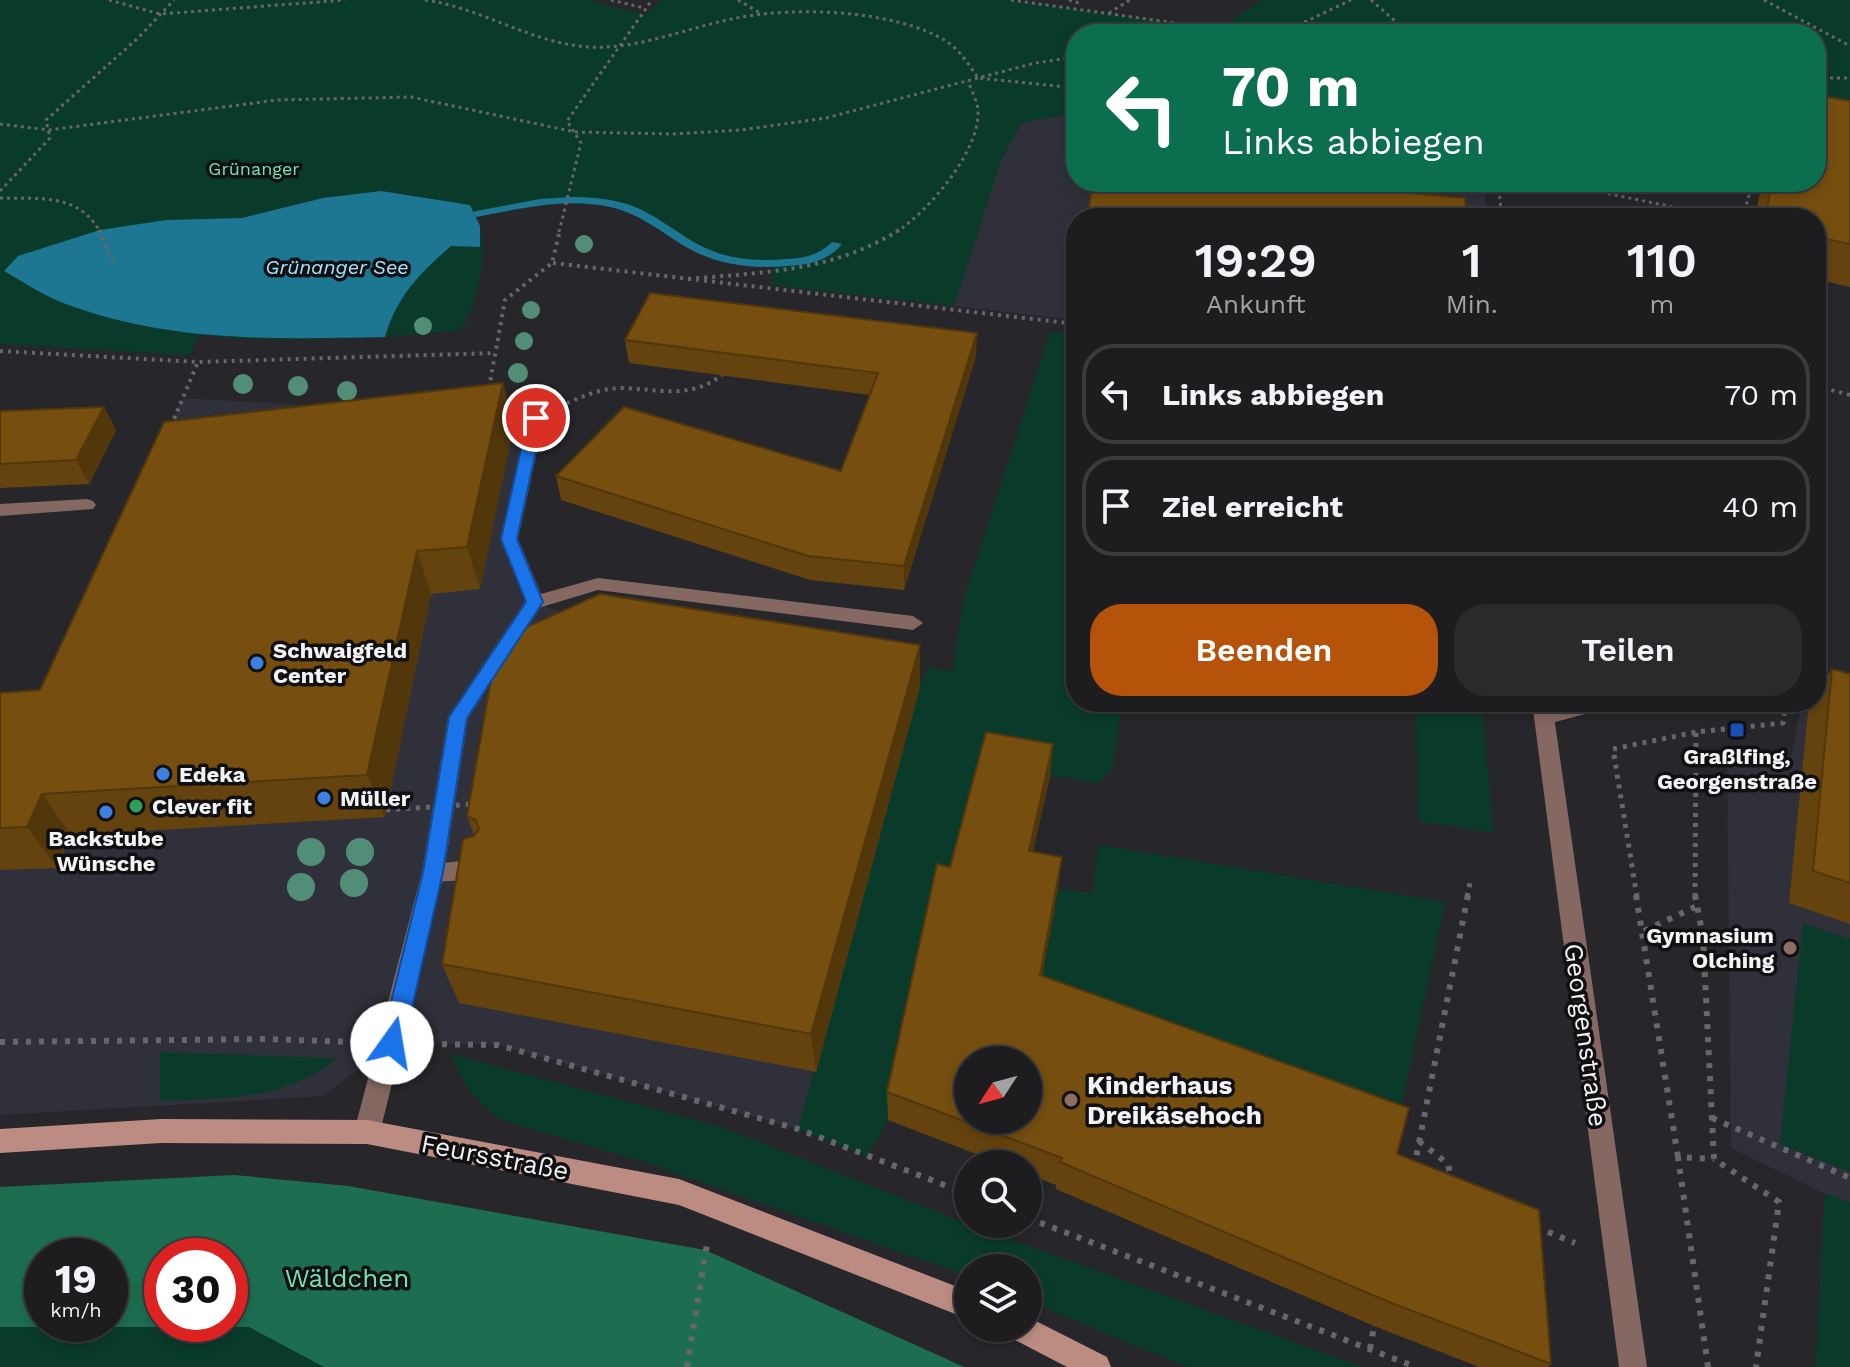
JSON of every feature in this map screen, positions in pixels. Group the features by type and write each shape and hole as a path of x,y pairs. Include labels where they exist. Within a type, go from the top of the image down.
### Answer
{"street":[{"path":"535,602 509,539 536,418"},
{"path":"0,510 87,505"},
{"path":"367,1132 433,872 458,717 535,602 598,584 913,623"},
{"name":"Georgenstraße","path":"1543,712 1633,1367"},
{"path":"433,872 480,868"},
{"name":"Feursstraße","path":"0,1141 161,1131 367,1132 679,1192 954,1300"},
{"path":"1042,1339 1097,1367"}],"path":[{"path":"109,0 160,14 345,0"},
{"path":"0,191 50,138 46,120 174,0"},
{"path":"425,0 493,16 552,40 584,47 619,48 761,14 816,12 915,29 945,40 961,54 978,78 1066,87"},
{"path":"611,0 644,8"},
{"path":"652,0 567,121 581,143 569,205 552,263 505,300 485,407 536,418 553,406 598,390 619,388 691,393 712,385 722,375"},
{"path":"738,0 761,14"},
{"path":"1011,0 1181,24"},
{"path":"1069,0 1079,3"},
{"path":"1108,14 1130,0"},
{"path":"1300,24 1351,0"},
{"path":"1371,0 1399,24"},
{"path":"1764,0 1809,24"},
{"path":"1826,33 1850,46"},
{"path":"0,124 49,130 277,100 411,97 575,132 673,134 741,130 826,118 978,78 1066,59"},
{"path":"1826,78 1850,78"},
{"path":"674,280 811,268 877,244 901,229 954,176 960,164 978,111 968,81"},
{"path":"1601,192 1677,208"},
{"path":"1746,208 1749,195"},
{"path":"0,198 68,200 94,216 115,267"},
{"path":"552,263 674,280 1066,323"},
{"path":"0,351 198,362 495,353"},
{"path":"171,428 198,362"},
{"path":"1826,389 1850,395"},
{"path":"1708,1367 1644,931 1613,749 1696,732 1783,723 1785,712"},
{"path":"1696,732 1695,907 1703,937 1714,1159"},
{"path":"386,810 476,804"},
{"path":"1412,1178 1471,878"},
{"path":"1644,931 1695,907"},
{"path":"0,1042 267,1039 498,1045 798,1129 954,1189"},
{"path":"1712,1118 1850,1178"},
{"path":"1419,1141 1448,1164 1452,1185"},
{"path":"1678,1157 1714,1159 1779,1202 1756,1367"},
{"path":"687,1367 705,1250 721,1209"},
{"path":"1522,1222 1617,1259"},
{"path":"1042,1223 1416,1367"},
{"path":"1536,1227 1537,1243"},
{"path":"1370,1349 1374,1326"}],"shaded area":[{"path":"1066,115 1066,192 1485,192 1486,208 1066,208 1066,319 954,306 1000,163 1021,122"},
{"path":"182,398 536,418 509,539 535,602 617,637 816,1072 798,1129 498,1045 393,1043 323,1096 0,1115 0,704 62,693"},
{"name":"Gymnasium Olching","path":"1826,706 1850,710 1850,1367 1816,1367 1825,1194 1731,1148 1727,751 1788,771 1800,712 1826,712"}],"green space":[{"name":"Grünanger","path":"0,0 587,0 647,15 660,0 1010,0 1183,24 1066,24 1066,115 1021,123 1000,163 954,306 771,285 773,267 709,257 618,209 566,204 476,217 482,260 473,304 461,330 330,339 199,335 189,355 0,344"},
{"name":"Grünanger","path":"1261,0 1850,0 1850,123 1826,120 1826,24 1226,24"},
{"path":"1050,332 1066,334 1066,712 1121,712 1112,770 1098,783 985,764 888,1120 867,1156 798,1129 920,687 928,668 953,671 963,602"},
{"path":"1416,712 1483,712 1493,833 1419,821"},
{"path":"1099,845 1445,902 1395,1135 1037,1005 1058,889 1093,893"},
{"path":"1803,923 1850,939 1850,1172 1780,1144"},
{"path":"160,1052 337,1058 317,1072 275,1090 231,1097 160,1101"},
{"path":"450,1054 721,1127 954,1219 954,1238 1007,1238 1362,1367 1187,1367 1042,1307 1042,1254 954,1254 954,1271 651,1164 498,1119 469,1091"},
{"name":"Wäldchen","path":"234,1175 348,1186 705,1250 964,1367 324,1367 248,1327 248,1238 144,1238 144,1327 128,1327 128,1238 24,1238 24,1327 0,1327 0,1187"},
{"path":"1825,1193 1850,1203 1850,1367 1816,1367"},
{"path":"0,1327 24,1327 24,1342 128,1342 128,1327 144,1327 144,1342 248,1342 249,1327 324,1367 0,1367"}],"water":[{"name":"Grünanger See","path":"381,191 470,205 480,226 480,247 451,246 429,266 403,297 385,337 262,338 182,332 102,316 63,303 4,271 18,256 100,230 166,220 242,218 323,198"}],"building":[{"path":"1826,97 1850,101 1850,244 1826,239 1826,208 1767,208 1770,192 1826,192"},
{"path":"1091,192 1399,192 1465,198 1466,208 1089,208"},
{"path":"650,293 977,333 904,566 808,556 556,476 624,407 841,471 878,373 625,340"},
{"name":"Schwaigfeld Center","path":"503,383 467,547 417,551 367,775 42,794 27,827 0,828 0,693 40,690 164,422"},
{"path":"104,407 76,460 0,464 0,411"},
{"path":"600,594 920,645 811,1034 442,964 463,839 474,836 479,829 476,820 467,816 498,640"},
{"path":"1832,669 1850,674 1850,883 1813,871"},
{"path":"986,732 1053,744 1029,851 1062,857 1040,975 1409,1108 1397,1154 1539,1210 1551,1364 1389,1302 1060,1162 1062,1158 998,1134 1042,1134 1042,1046 954,1046 954,1117 887,1092 937,864 950,867"}],"waterway":[{"path":"476,214 556,201 604,202 631,209 702,251 732,261 754,264 807,261 826,253 836,244"}],"place":[{"name":"Schwaigfeld Center","path":"257,663"},
{"name":"Graßlfing, Georgenstraße","path":"1737,730"},
{"name":"Edeka","path":"163,774"},
{"name":"Müller","path":"324,798"},
{"name":"Clever fit","path":"136,806"},
{"name":"Backstube Wünsche","path":"106,812"},
{"name":"Gymnasium Olching","path":"1790,948"},
{"name":"Kinderhaus Dreikäsehoch","path":"1071,1100"}],"route":[{"path":"392,1043 433,872 458,717 489,665 535,602 509,539 536,418"}]}
